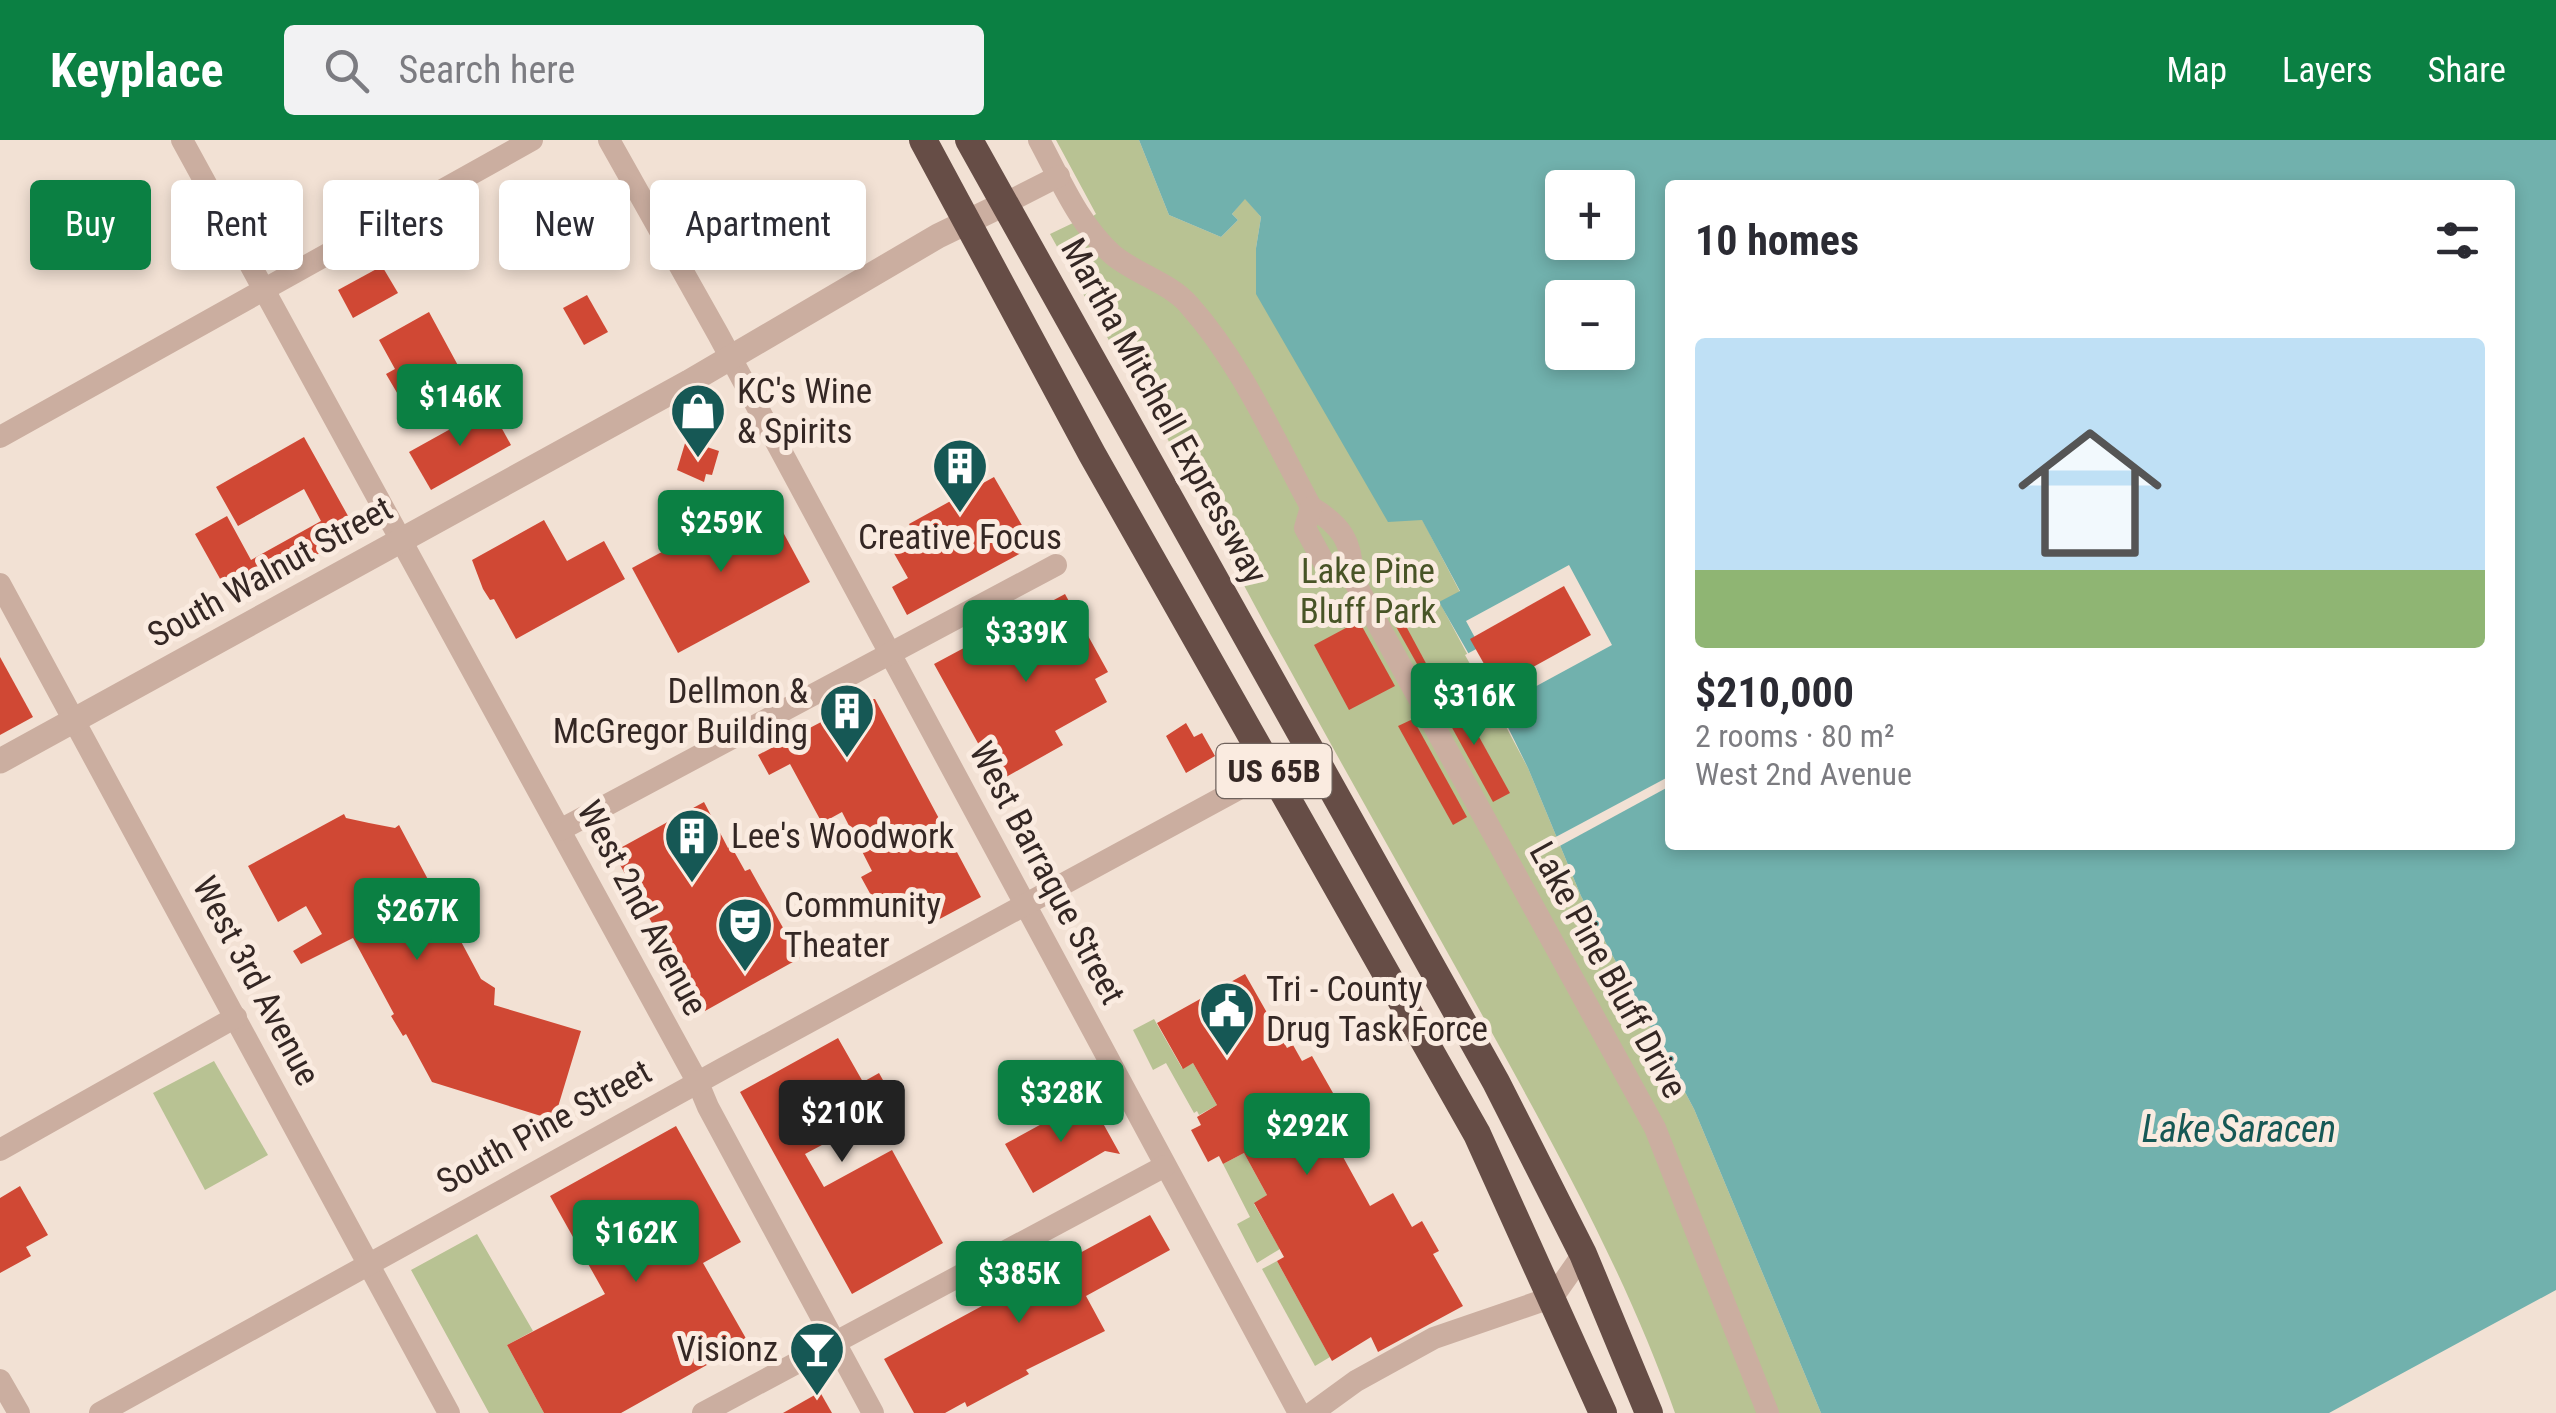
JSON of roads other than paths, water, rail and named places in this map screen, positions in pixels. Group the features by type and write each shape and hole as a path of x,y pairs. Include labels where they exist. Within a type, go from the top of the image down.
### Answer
{"highway":[{"name":"US 65B","path":"923,140 1092,454 1477,1134 1602,1413"},
{"name":"Martha Mitchell Expressway","path":"969,140 1496,1082 1583,1254 1650,1413"}],"street":[{"name":"West 2nd Avenue","path":"182,140 874,1413"},
{"path":"0,437 532,140"},
{"name":"West Barraque Street","path":"609,140 731,358 1299,1413"},
{"name":"Lake Pine Bluff Drive","path":"1038,140 1080,215 1112,254 1186,301 1219,343 1311,507 1333,520 1353,553 1352,577 1655,1128 1768,1413"},
{"path":"1004,204 1058,176"},
{"name":"South Walnut Street","path":"0,761 1004,204"},
{"path":"560,830 1056,564"},
{"name":"West 3rd Avenue","path":"0,584 449,1413"},
{"name":"South Pine Street","path":"100,1413 1255,780 1278,777 1300,781 1324,773"},
{"path":"0,1150 236,1017"},
{"path":"703,1413 1165,1166"},
{"path":"1312,1413 1356,1381 1434,1338 1553,1297 1583,1254"},
{"path":"0,1380 19,1413"}],"water":[{"name":"Lake Saracen","path":"1139,140 2556,140 2556,1290 2329,1413 1821,1413 1694,1109 1581,896 1528,768 1490,691 1439,602 1460,591 1422,520 1388,522 1256,294 1261,217 1245,199 1232,214 1238,220 1221,237 1169,215"}],"place":[{"name":"KC's Wine & Spirits","path":"698,460"},
{"name":"Creative Focus","path":"960,515"},
{"name":"Dellmon & McGregor Building","path":"847,760"},
{"name":"Lee's Woodwork","path":"692,885"},
{"name":"Community Theater","path":"745,974"},
{"name":"Tri - County Drug Task Force","path":"1227,1058"},
{"name":"Visionz","path":"817,1398"}],"park label":[{"name":"Lake Pine Bluff Park","path":"1368,591"}]}
